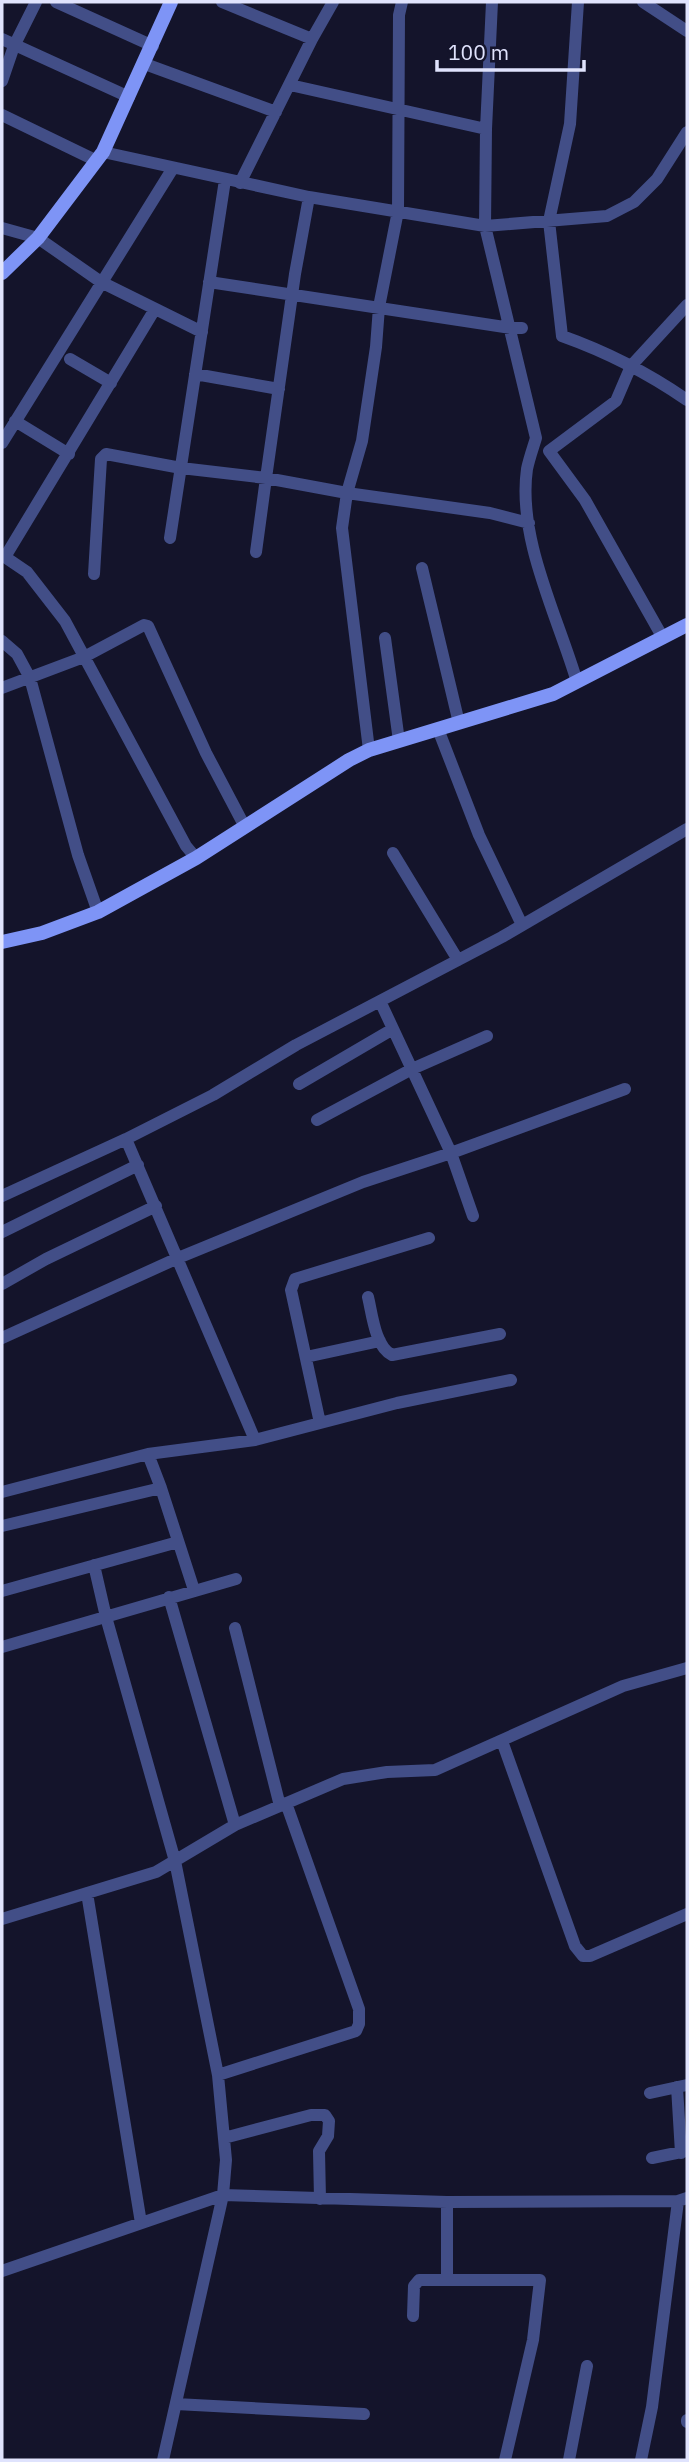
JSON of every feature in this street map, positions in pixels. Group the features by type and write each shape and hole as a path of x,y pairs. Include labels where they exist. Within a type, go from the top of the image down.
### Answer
{"street":[{"path":"2,81 14,46 36,2"},
{"path":"55,2 153,46"},
{"path":"2,273 38,238 100,157 145,64 171,2"},
{"path":"222,2 312,39"},
{"path":"240,183 312,39 334,2"},
{"path":"369,750 342,528 347,493 362,441 379,307 398,211 399,15 402,2"},
{"path":"492,2 485,226 516,328 536,438 527,469 526,511 551,605 577,682"},
{"path":"578,2 570,124 549,221 562,336 595,348 631,366 687,400"},
{"path":"643,2 687,32"},
{"path":"2,39 129,97"},
{"path":"145,64 276,112"},
{"path":"290,85 486,129"},
{"path":"2,115 100,157 173,168 309,197 485,226 607,216 634,202 657,179 687,132"},
{"path":"2,443 173,168"},
{"path":"170,538 225,180"},
{"path":"256,552 292,294 309,197"},
{"path":"2,228 38,238 101,282 202,332"},
{"path":"209,282 516,328"},
{"path":"155,309 69,454 3,556 27,572 65,621 186,846 196,858"},
{"path":"663,638 585,500 548,451 616,401 631,366 685,312"},
{"path":"70,359 111,383"},
{"path":"195,374 279,389"},
{"path":"15,421 69,454"},
{"path":"93,574 101,459 106,454 181,468 266,478 347,493 490,513 529,523"},
{"path":"422,568 459,723"},
{"path":"2,688 84,657 144,625 148,626 206,753 245,827"},
{"path":"2,942 42,933 98,912 196,858 349,760 369,750 553,694 687,625"},
{"path":"385,638 399,741"},
{"path":"2,641 17,654 30,678 78,855 98,912"},
{"path":"438,730 479,835 522,925"},
{"path":"2,1196 126,1139 213,1095 296,1045 522,925 687,829"},
{"path":"393,853 457,960"},
{"path":"380,1001 451,1153 473,1216"},
{"path":"299,1084 393,1030"},
{"path":"317,1119 412,1069 487,1036"},
{"path":"2,1338 178,1258 363,1182 451,1153 625,1089"},
{"path":"126,1139 255,1440"},
{"path":"2,1232 138,1165"},
{"path":"2,1284 46,1259 156,1206"},
{"path":"320,1423 291,1290 295,1279 429,1238"},
{"path":"368,1297 380,1341 386,1352 392,1355 500,1334"},
{"path":"306,1357 380,1341"},
{"path":"2,1492 148,1454 255,1440 397,1403 511,1380"},
{"path":"148,1454 194,1590"},
{"path":"2,1526 161,1488"},
{"path":"2,1591 178,1542"},
{"path":"94,1565 106,1617 175,1861 218,2075 226,2160 223,2195 163,2460"},
{"path":"2,1647 236,1579"},
{"path":"169,1597 235,1825"},
{"path":"218,2075 356,2031 359,2024 359,2009 283,1805 235,1628"},
{"path":"2,1919 156,1872 235,1825 343,1779 387,1772 435,1770 623,1686 687,1668"},
{"path":"502,1741 575,1946 583,1956 590,1956 687,1914"},
{"path":"88,1893 141,2223"},
{"path":"650,2093 682,2086 684,2152 652,2158"},
{"path":"224,2138 311,2116 325,2115 329,2121 328,2137 318,2151 320,2199"},
{"path":"2,2271 223,2195 447,2202 682,2200 652,2407 641,2460"},
{"path":"447,2202 447,2279"},
{"path":"413,2316 416,2281 540,2280 533,2340 505,2460"},
{"path":"569,2460 587,2366"},
{"path":"176,2404 364,2414"}]}
